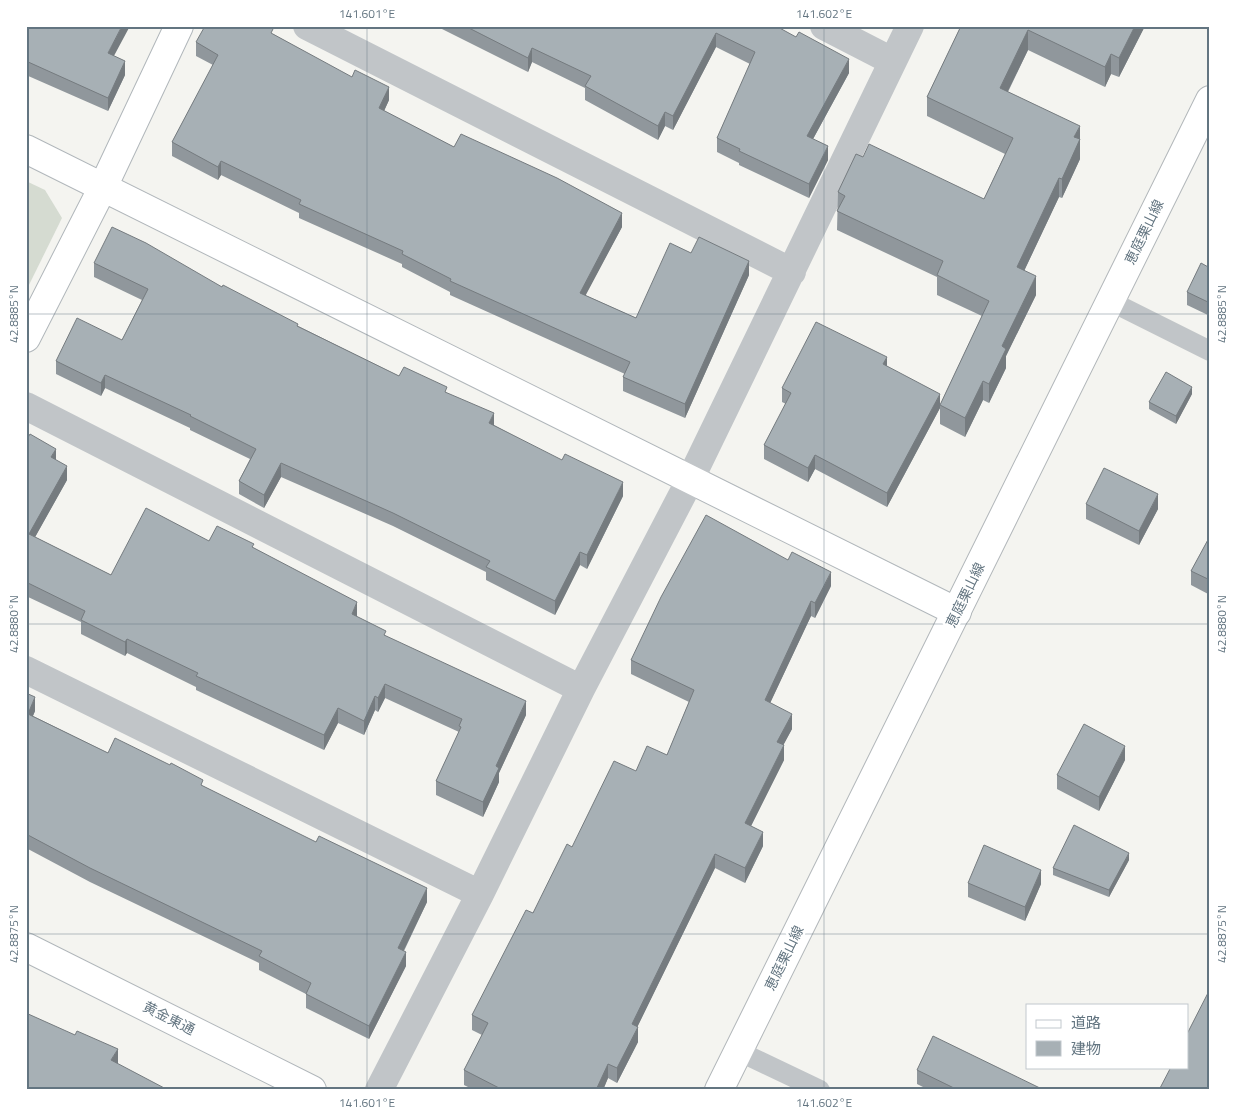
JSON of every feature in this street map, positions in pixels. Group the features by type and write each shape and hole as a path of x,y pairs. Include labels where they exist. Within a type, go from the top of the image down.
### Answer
{"street":[{"path":"26,338 103,187 179,26"},
{"path":"307,26 792,272"},
{"path":"824,26 892,60"},
{"path":"379,1090 480,894 581,689 690,480 910,26"},
{"name":"恵庭栗山線","path":"718,1090 1210,100"},
{"path":"26,149 957,612"},
{"path":"26,406 581,689"},
{"path":"26,670 480,894"},
{"name":"黄金東通","path":"26,947 312,1090"}],"lane":[{"path":"1110,301 1210,351"},
{"path":"738,1051 820,1090"}],"shaded area":[{"path":"26,181 45,190 62,218 26,291"}],"building":[{"path":"26,26 122,26 108,53 125,61 108,98 26,61"},
{"path":"205,26 269,26 273,29 271,33 352,77 355,70 389,87 379,108 454,147 461,134 557,178 622,213 580,293 636,318 670,243 691,253 699,237 749,261 685,404 623,377 630,362 450,281 451,279 402,254 403,251 299,204 301,200 221,161 218,167 172,142 218,55 196,42"},
{"path":"465,26 776,26 796,37 799,32 849,59 807,136 828,146 809,184 739,151 740,149 717,138 755,52 716,33 673,116 665,112 658,126 585,86 591,76 532,48 528,58"},
{"path":"961,26 1135,26 1119,58 1111,54 1105,67 1028,30 1000,88 1080,126 1074,137 1080,139 1062,179 1059,178 1017,267 1036,276 1002,346 1006,349 989,384 983,381 965,418 940,405 989,301 937,275 943,261 837,211 845,196 838,192 856,154 863,157 869,144 984,199 1013,138 927,97"},
{"path":"112,227 146,243 222,287 223,285 298,324 297,326 399,376 404,367 447,387 445,392 494,413 489,423 562,460 565,454 623,482 587,555 580,552 555,601 486,567 490,561 393,513 281,463 264,495 239,481 256,449 191,415 105,375 101,383 56,361 77,318 122,340 148,289 94,263"},
{"path":"1201,263 1210,268 1210,303 1187,292"},
{"path":"816,322 887,357 883,364 940,394 887,493 815,455 808,468 764,445 791,393 782,388"},
{"path":"1166,372 1192,387 1176,416 1149,402"},
{"path":"30,434 56,449 51,457 67,466 29,534 111,575 146,508 209,541 217,526 254,544 252,547 357,602 352,614 386,631 384,635 526,701 496,766 499,768 483,802 436,781 461,727 459,726 462,719 385,684 378,698 375,696 364,721 338,708 324,735 196,676 198,673 127,639 125,642 81,620 85,611 26,582 26,441"},
{"path":"1104,468 1158,494 1139,531 1086,504"},
{"path":"706,515 788,560 792,552 831,572 815,603 811,601 765,700 792,714 777,742 784,745 745,823 763,832 745,868 715,854 632,1024 638,1027 617,1068 608,1064 596,1090 503,1090 464,1070 488,1023 472,1015 526,910 533,913 567,844 572,847 614,761 636,771 647,746 667,755 694,690 631,660 661,597"},
{"path":"1210,536 1210,580 1191,571"},
{"path":"26,693 35,697 28,714 108,753 115,738 170,765 171,763 203,780 201,785 316,842 319,836 427,888 398,948 406,952 369,1026 306,994 311,983 259,956 262,951 90,868 28,835 26,838"},
{"path":"1084,724 1125,746 1099,797 1057,775"},
{"path":"1074,825 1129,853 1109,890 1053,868"},
{"path":"984,845 1041,870 1025,907 968,883"},
{"path":"1210,989 1210,1090 1159,1090 1170,1068 1188,1068 1188,1032"},
{"path":"26,1013 75,1035 77,1031 118,1049 111,1060 168,1090 26,1090"},
{"path":"933,1036 1044,1090 958,1090 917,1070"}]}
